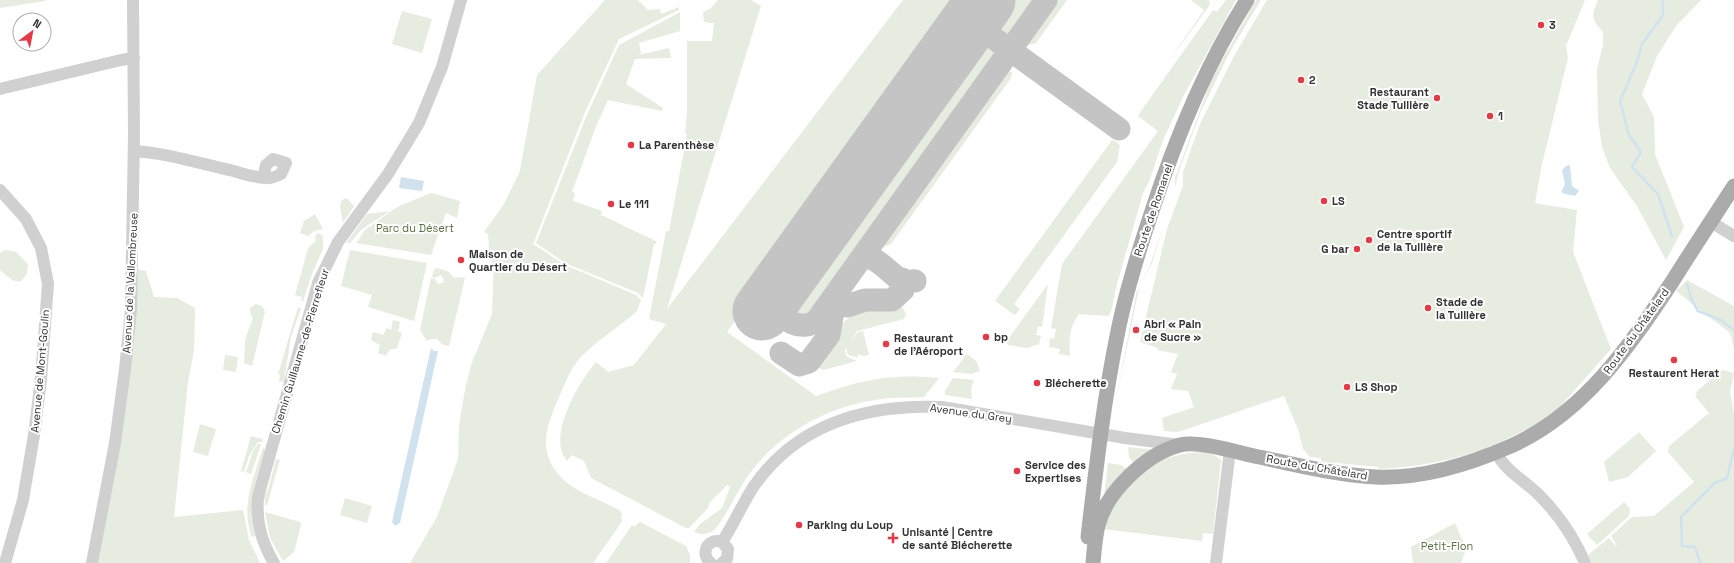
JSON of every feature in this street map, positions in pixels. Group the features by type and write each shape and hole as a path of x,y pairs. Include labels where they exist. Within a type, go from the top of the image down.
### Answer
{"main road":[{"name":"Route de Romanel","path":"1085,563 1101,434 1124,307 1137,257 1155,201 1191,107 1213,61 1247,0"},
{"name":"Route du Châtelard","path":"1181,445 1230,450 1311,468 1375,477 1418,474 1496,452 1535,433 1555,420 1594,386 1638,332 1734,186"},
{"path":"1092,563 1098,525 1104,511 1120,485 1134,471 1151,459 1181,445"}],"street":[{"name":"Avenue de la Vallombreuse","path":"92,563 115,443 126,369 133,254 133,0"},
{"name":"Chemin Guillaume-de-Pierrefleur","path":"274,563 259,532 257,514 258,497 318,283 338,243 390,170 419,123 442,67 461,0"},
{"path":"0,89 134,58"},
{"path":"134,151 166,152 183,159 263,178"},
{"name":"Avenue de Mont-Goulin","path":"0,190 26,219 41,248 48,284 41,379 34,435 23,500 5,563"},
{"path":"1711,222 1734,236"},
{"name":"Avenue du Grey","path":"722,542 753,487 772,464 807,436 828,425 855,415 895,407 942,407 1101,434 1181,445"},
{"path":"1216,563 1230,450"},
{"path":"1496,452 1503,465 1538,494 1562,520 1573,537 1585,563"},
{"path":"707,561 705,550 708,544 715,541 722,542 728,549 728,562"}],"green space":[{"path":"0,0 45,0 46,1 0,8"},
{"path":"605,0 638,0 648,10 660,9 661,14 679,7 679,10 619,39 585,112 533,244 565,265 636,295 641,300 637,311 594,345 574,366 566,380 548,425 546,435 548,455 552,465 559,475 579,491 619,510 622,514 621,519 623,520 593,563 410,563 437,517 458,459 459,425 465,390 471,365 492,314 494,265 490,258 488,234 484,232 504,204 520,171 537,75"},
{"path":"718,0 751,0 761,6 667,309 903,0 967,0 727,332 816,396 876,379 906,376 939,378 924,397 886,398 862,402 825,414 791,433 762,458 750,473 716,528 711,532 700,534 694,532 700,524 722,508 730,487 727,485 710,502 708,508 689,528 686,528 591,478 584,461 572,455 567,461 562,451 560,438 562,424 567,410 581,383 596,362 608,372 634,365 666,324 649,319 666,231 669,231 687,134 685,133 687,112 687,41 712,41 714,23 704,22 703,12 710,9"},
{"path":"1004,0 1039,0 1017,31 1008,36 999,35 993,29 992,25 994,14"},
{"path":"1052,0 1067,0 1036,43 1029,45 1025,41 1026,36"},
{"path":"1191,0 1210,1 1209,6 1167,64 1204,10"},
{"path":"1226,0 1236,0 1184,95 1163,140 1149,182 1143,193 1109,316 1079,314 1071,329 1070,356 1059,354 1060,349 1049,347 1050,338 1054,339 1056,329 1051,328 1062,264 1158,131 1138,116 1141,111 1213,10 1217,12"},
{"path":"1256,0 1261,0 1231,50 1201,111 1179,171 1175,188 1175,178 1212,78"},
{"name":"Centre sportif de la Tuilière","path":"1267,0 1585,0 1566,46 1568,58 1542,164 1535,203 1577,210 1573,252 1611,349 1559,408 1538,423 1491,447 1490,445 1488,448 1475,452 1421,465 1379,469 1379,467 1325,462 1321,461 1321,458 1310,457 1303,449 1298,429 1284,396 1178,432 1164,431 1162,418 1194,407 1188,391 1171,389 1177,374 1171,372 1178,354 1157,350 1158,348 1140,342 1167,229 1183,186 1183,172 1200,124 1234,56"},
{"path":"1598,0 1701,0 1676,26 1657,56 1642,94 1654,117 1655,154 1684,227 1666,260 1637,206 1610,168 1602,147 1598,119 1597,69 1603,45 1603,32 1596,24 1593,17"},
{"path":"402,11 432,19 422,53 392,44"},
{"path":"680,12 680,31 639,43 641,54 634,56 669,48 671,58 635,59 626,84 663,108 662,111 608,100 597,124 572,192 575,193 573,201 602,211 601,215 656,241 656,244 654,244 643,298 638,293 565,263 536,243 586,117 619,45"},
{"path":"977,41 986,42 993,47 996,54 994,63 814,313 806,318 794,316 789,307 791,296 970,46"},
{"path":"1006,68 1012,73 1011,78 891,244 884,247 880,242 881,236 1001,71"},
{"path":"1112,140 1117,142 1120,146 1117,162 1014,304 1020,309 1015,315 995,301"},
{"name":"Parc du Désert","path":"431,193 460,201 457,218 446,213 431,255 356,243 365,230 397,207"},
{"path":"347,198 354,206 343,223 340,205 342,200"},
{"path":"390,211 362,229 350,243 346,243 367,214"},
{"path":"315,214 323,229 314,231 308,236 300,233 304,221"},
{"path":"1164,225 1152,263 1139,288 1116,401 1136,294 1150,265"},
{"path":"318,233 323,236 323,249 312,274 303,301 301,301 302,297 295,295 307,252 309,247 316,241 315,236"},
{"path":"5,250 16,252 28,264 27,274 20,282 12,280 0,270 0,253"},
{"path":"350,250 427,263 414,321 368,307 372,295 341,286"},
{"path":"437,268 449,272 454,278 465,278 449,346 443,345 437,339 426,340 420,330 431,278 435,279 438,284 443,283 444,280 441,275 435,278 432,277 434,269"},
{"path":"137,269 146,271 154,297 177,298 195,308 194,350 188,382 174,517 243,510 249,540 260,563 97,563"},
{"path":"1687,280 1734,306 1734,349 1730,333 1676,291"},
{"path":"1048,284 1042,327 1038,326 1036,335 1041,336 1039,344 1027,348 1008,345 1006,342"},
{"path":"256,304 262,306 265,312 252,366 244,363 245,340 253,318 250,313 250,308"},
{"path":"866,305 899,306 903,308 906,314 904,319 857,331 845,351 846,356 857,361 823,370 815,366 814,363 845,321"},
{"path":"298,307 301,308 291,337 284,382 279,381 280,375 278,374"},
{"path":"393,320 400,322 398,332 402,333 397,348 389,350 386,356 378,353 380,345 371,340 373,332 383,335 387,328 391,330"},
{"path":"863,331 869,355 863,356 858,354 858,357 850,356 847,353 847,347 858,332"},
{"path":"967,354 977,362 980,371 971,374 953,372"},
{"path":"225,355 238,357 236,372 223,370"},
{"path":"1722,370 1734,373 1730,392 1734,413 1734,563 1592,563 1588,555 1609,538 1617,546 1611,536 1632,517 1654,516 1694,482 1668,452 1669,446 1709,413 1695,396 1697,394 1696,392"},
{"path":"953,378 974,380 971,389 972,399 945,395 945,391"},
{"path":"200,424 216,429 208,456 193,452"},
{"path":"1639,432 1656,451 1628,477 1609,482 1604,462"},
{"path":"251,436 263,439 262,442 258,442 249,456 244,472 241,471"},
{"path":"258,444 261,444 251,474 246,472 253,451"},
{"path":"1128,447 1155,450 1134,464 1129,457"},
{"path":"263,448 266,450 256,482 252,503 255,536 252,537 247,515 248,503 252,481"},
{"path":"1203,452 1213,454 1221,460 1213,534 1203,533 1202,541 1103,529 1114,504 1122,492 1141,473 1163,460 1189,453"},
{"path":"276,459 280,460 267,505 265,505 265,499 262,499 268,490"},
{"path":"1108,463 1121,465 1128,470 1104,496"},
{"path":"345,498 372,506 367,523 340,515"},
{"path":"1624,502 1630,509 1629,516 1597,545 1587,534"},
{"path":"265,512 300,522 301,525 294,552 283,561 270,538"},
{"path":"640,522 686,546 690,555 690,563 606,563 632,525 634,527"},
{"name":"Petit-Flon","path":"1455,523 1466,549 1461,563 1413,563 1411,547"}],"water":[{"path":"1570,165 1572,186 1579,191 1575,196 1561,192 1565,184 1562,170 1566,166"},
{"path":"401,177 424,181 422,191 399,188"},
{"path":"431,348 434,351 438,351 400,523 395,526 392,522"}],"waterway":[{"path":"1663,0 1663,15 1642,44 1637,62 1620,101 1629,135 1641,152 1632,167 1658,194 1672,236"},
{"path":"1687,284 1692,301 1698,311 1721,320 1734,330"},
{"path":"1700,563 1695,547 1682,546 1681,517 1715,483 1727,478 1734,449"}],"taxiway":[{"path":"986,0 982,9 981,22 988,34 1119,129"},
{"path":"778,288 774,304 786,320 798,325 811,324 817,320 1046,0"},
{"path":"953,46 971,34 982,34 993,38"},
{"path":"859,261 865,258 871,258 877,261 900,280 907,282 915,281"},
{"path":"837,292 837,300 847,306 865,300 892,300 903,290 904,283 902,279"},
{"path":"781,353 799,365 809,362 829,335 835,299"}],"runway":[{"path":"762,311 986,0"}],"place":[{"name":"3","path":"1541,25"},
{"name":"2","path":"1301,80"},
{"name":"Restaurant Stade Tuilière","path":"1437,98"},
{"name":"1","path":"1490,116"},
{"name":"La Parenthèse","path":"631,145"},
{"name":"LS","path":"1324,201"},
{"name":"Le 111","path":"611,204"},
{"name":"Centre sportif de la Tuilière","path":"1369,240"},
{"name":"G bar","path":"1357,249"},
{"name":"Maison de Quartier du Désert","path":"461,260"},
{"name":"Stade de la Tuilière","path":"1428,308"},
{"name":"Abri « Pain de Sucre »","path":"1136,330"},
{"name":"bp","path":"986,337"},
{"name":"Restaurant de l'Aéroport","path":"886,344"},
{"name":"Restaurent Herat","path":"1674,360"},
{"name":"Blécherette","path":"1037,383"},
{"name":"LS Shop","path":"1347,387"},
{"name":"Service des Expertises","path":"1017,471"},
{"name":"Parking du Loup","path":"799,525"},
{"name":"Unisanté | Centre de santé Blécherette","path":"893,538"}]}
